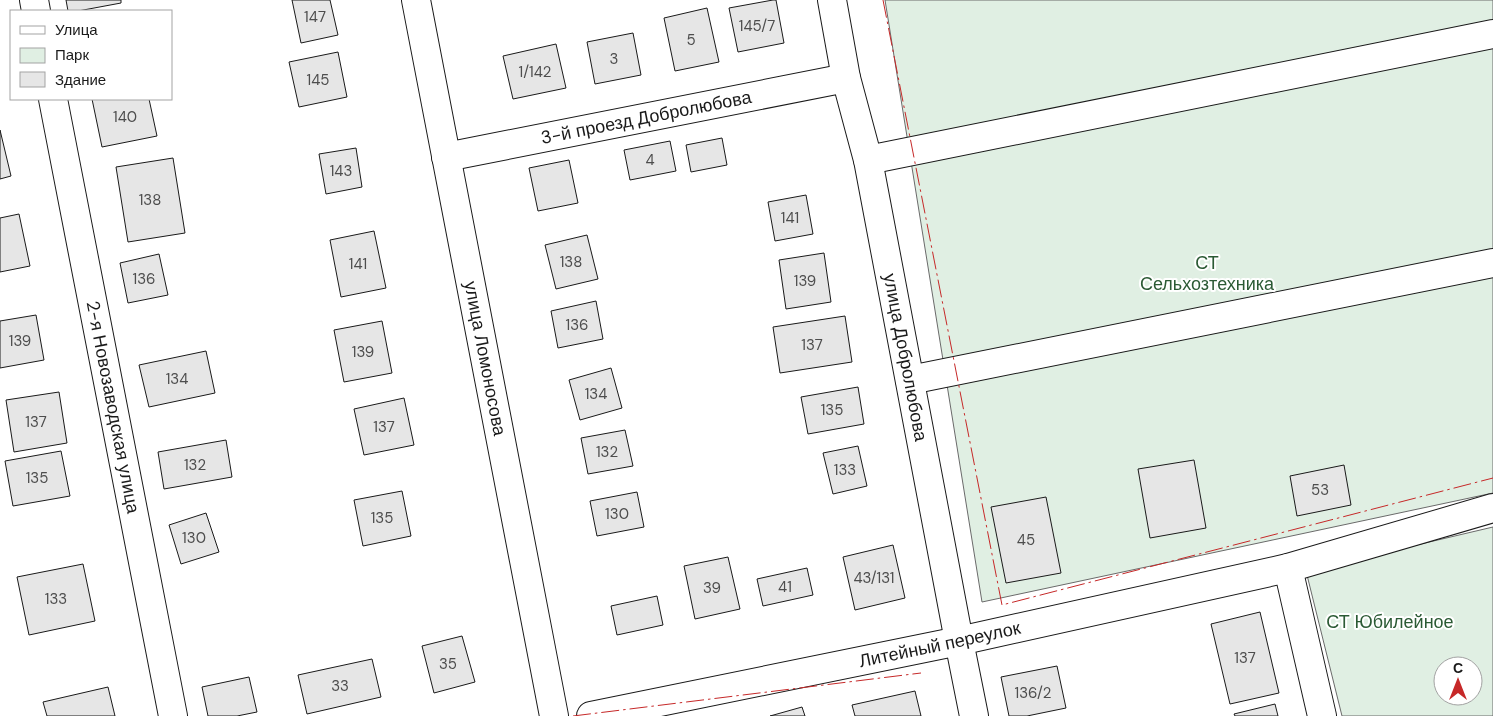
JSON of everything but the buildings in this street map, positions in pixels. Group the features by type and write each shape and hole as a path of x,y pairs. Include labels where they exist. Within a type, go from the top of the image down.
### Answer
{"street":[{"name":"улица Ломоносова","path":"416,0 554,716"},
{"name":"улица Добролюбова","path":"832,0 846,78 868,160 974,716"},
{"path":"868,160 1493,34"},
{"name":"3-й проезд Добролюбова","path":"446,157 846,78"},
{"name":"2-я Новозаводская улица","path":"53,100 173,716"},
{"path":"910,380 1493,263"},
{"name":"Литейный переулок","path":"591,716 959,641 1288,568 1493,508"},
{"path":"1288,568 1322,716"}],"green space":[{"name":"СТ Сельхозтехника","path":"885,0 1493,0 1493,493 982,602"},
{"name":"СТ Юбилейное","path":"1493,527 1493,716 1342,716 1306,571"}],"power":[{"path":"883,0 1002,605 1493,478"},
{"path":"573,716 921,673"}]}
